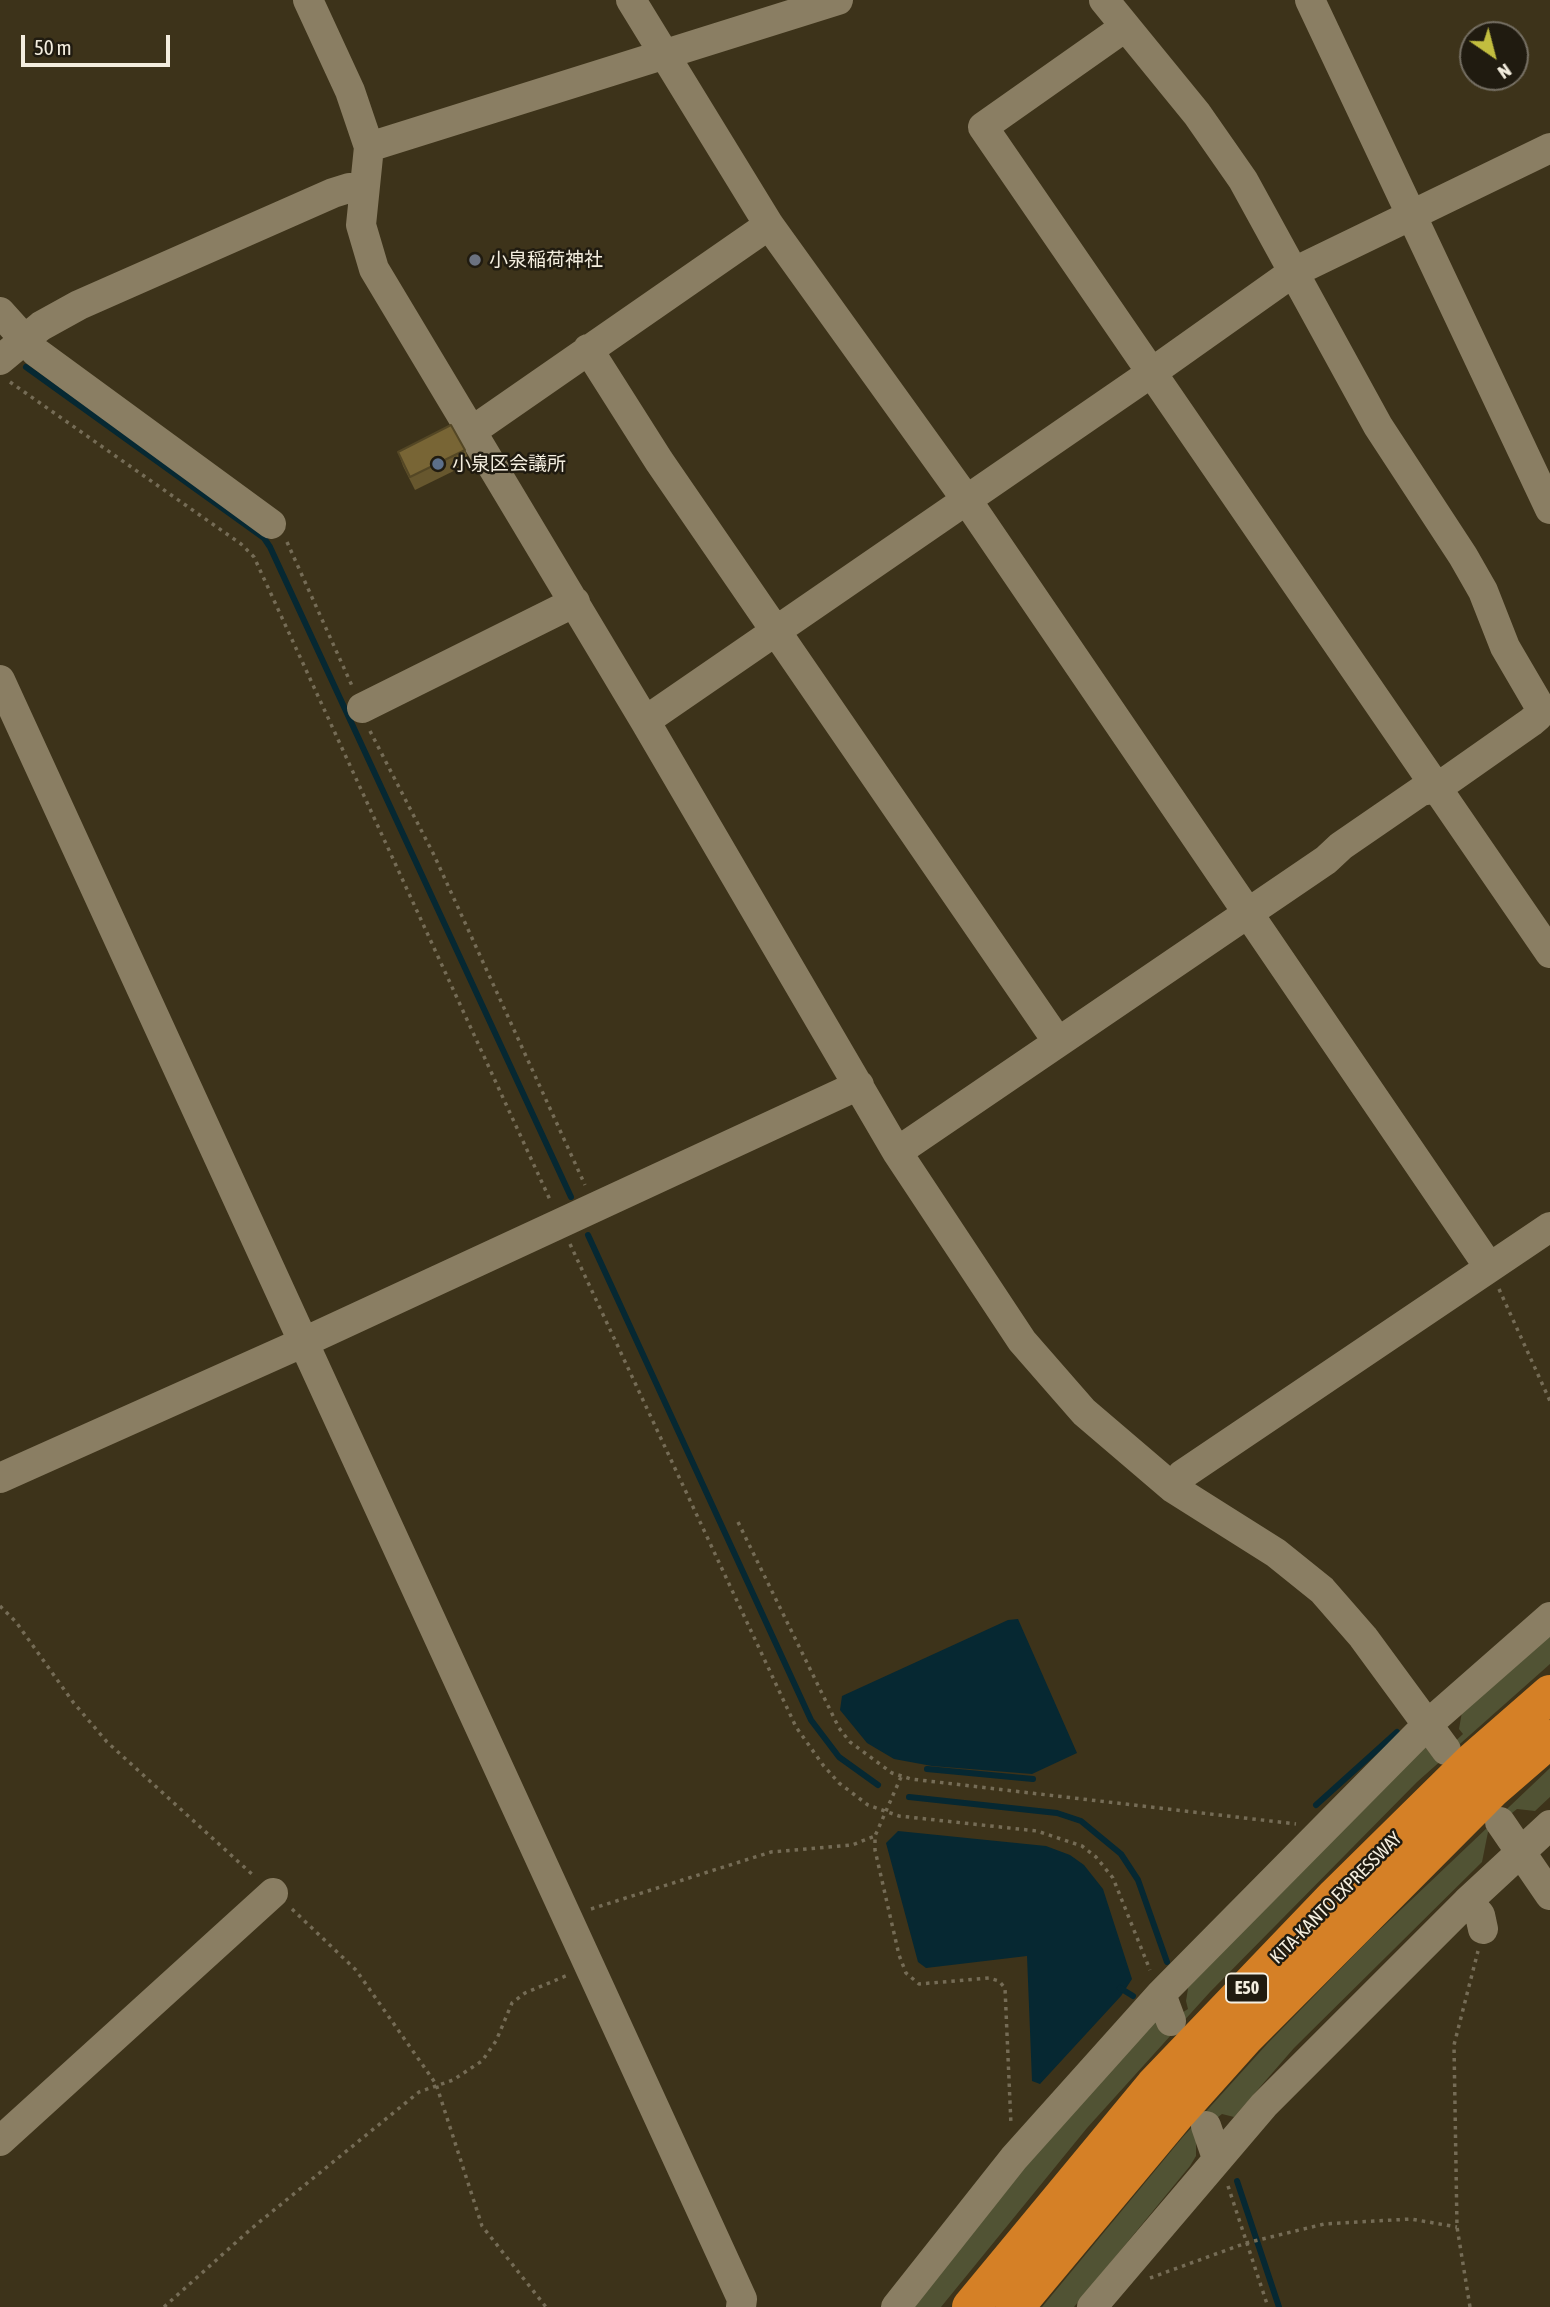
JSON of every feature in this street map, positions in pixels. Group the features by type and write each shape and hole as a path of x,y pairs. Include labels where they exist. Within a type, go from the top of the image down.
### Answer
{"highway":[{"name":"KITA-KANTO EXPRESSWAY","path":"971,2307 1037,2223 1154,2085 1336,1896 1472,1762 1550,1694"},
{"name":"KITA-KANTO EXPRESSWAY","path":"1015,2307 1158,2135 1245,2037 1492,1789 1550,1739"}],"street":[{"path":"308,0 350,91 369,147 361,225 374,269 645,720 897,1152 1022,1340 1084,1412 1173,1488 1276,1553 1322,1590 1363,1637 1446,1750"},
{"path":"631,0 769,225 966,499 1489,1267"},
{"path":"369,147 665,54 795,7 838,0"},
{"path":"897,1152 1422,791 1437,788 1531,722 1538,716 1540,707 1505,647 1483,591 1470,568 1378,426 1292,273 1257,204 1225,152 1104,0"},
{"path":"1310,0 1550,509"},
{"path":"1125,27 983,127 1550,953"},
{"path":"645,720 1151,373 1292,273 1410,213 1550,148"},
{"path":"3,369 24,339 79,305 333,193 349,188 363,188"},
{"path":"472,431 769,225"},
{"path":"0,312 36,352 271,524"},
{"path":"588,349 659,461 1058,1042"},
{"path":"362,708 575,602"},
{"path":"0,680 742,2300 741,2307"},
{"path":"0,1478 304,1342 859,1084"},
{"path":"1173,1488 1182,1475 1550,1227"},
{"path":"896,2307 1014,2158 1166,2008 1323,1828 1427,1725 1550,1617"},
{"path":"1500,1822 1550,1895"},
{"path":"1092,2307 1264,2105 1468,1901 1550,1825"},
{"path":"4,2130 273,1893"},
{"path":"1468,1901 1480,1915 1483,1929"},
{"path":"1206,2126 1217,2158"}],"path":[{"path":"3,369 241,544 254,557 796,1727 839,1783 868,1805 900,1816 1037,1830 1082,1846 1107,1868 1119,1887 1166,2008"},
{"path":"271,524 288,543 392,779 434,855 594,1207"},
{"path":"1489,1267 1550,1401"},
{"path":"738,1522 839,1728 850,1742 901,1777 1323,1828"},
{"path":"0,1606 16,1622 72,1702 107,1742 356,1970 436,2084 482,2226 546,2307"},
{"path":"901,1777 875,1836 874,1850 899,1955 912,1980 926,1985 989,1978 999,1981 1005,1988 1014,2158"},
{"path":"566,1917 771,1852 798,1847 845,1846 875,1836"},
{"path":"1470,2307 1457,2227 1454,2045 1483,1929"},
{"path":"164,2307 252,2228 419,2092 453,2080 482,2061 496,2041 512,2003 525,1993 587,1965"},
{"path":"1217,2158 1268,2307"},
{"path":"1124,2269 1144,2281 1252,2241 1357,2220 1411,2219 1457,2227"}],"green space":[{"path":"1550,1628 1550,1664 1417,1782 1210,1992 1087,2128 941,2307 907,2307 1146,2022 1177,2016 1188,2009 1186,2001 1190,1976 1414,1748 1426,1748 1435,1760 1463,1734 1459,1729 1463,1706"},
{"path":"1550,1768 1550,1797 1535,1811 1517,1809 1488,1832 1482,1862 1294,2048 1234,2117 1222,2114 1196,2134 1196,2156 1190,2166 1074,2307 1042,2307 1182,2138 1267,2044 1368,1941"}],"water":[{"path":"1018,1619 1077,1753 1032,1774 932,1766 894,1759 867,1743 840,1710 842,1696 1008,1620"},
{"path":"898,1831 1046,1846 1070,1855 1084,1865 1103,1889 1132,1979 1121,1996 1040,2084 1032,2081 1027,1956 926,1968 918,1962 886,1843"}],"building":[{"path":"451,425 465,450 410,477 398,452"}],"waterway":[{"path":"26,367 264,538 270,547 571,1197"},
{"path":"588,1235 811,1720 839,1757 878,1785"},
{"path":"1316,1805 1397,1732"},
{"path":"927,1769 1033,1779"},
{"path":"909,1797 1057,1813 1081,1821 1121,1854 1138,1880 1167,1962"},
{"path":"1120,1988 1133,1996"},
{"path":"1237,2181 1279,2307"}],"place":[{"name":"小泉稲荷神社","path":"475,260"},
{"name":"小泉区会議所","path":"438,464"}]}
